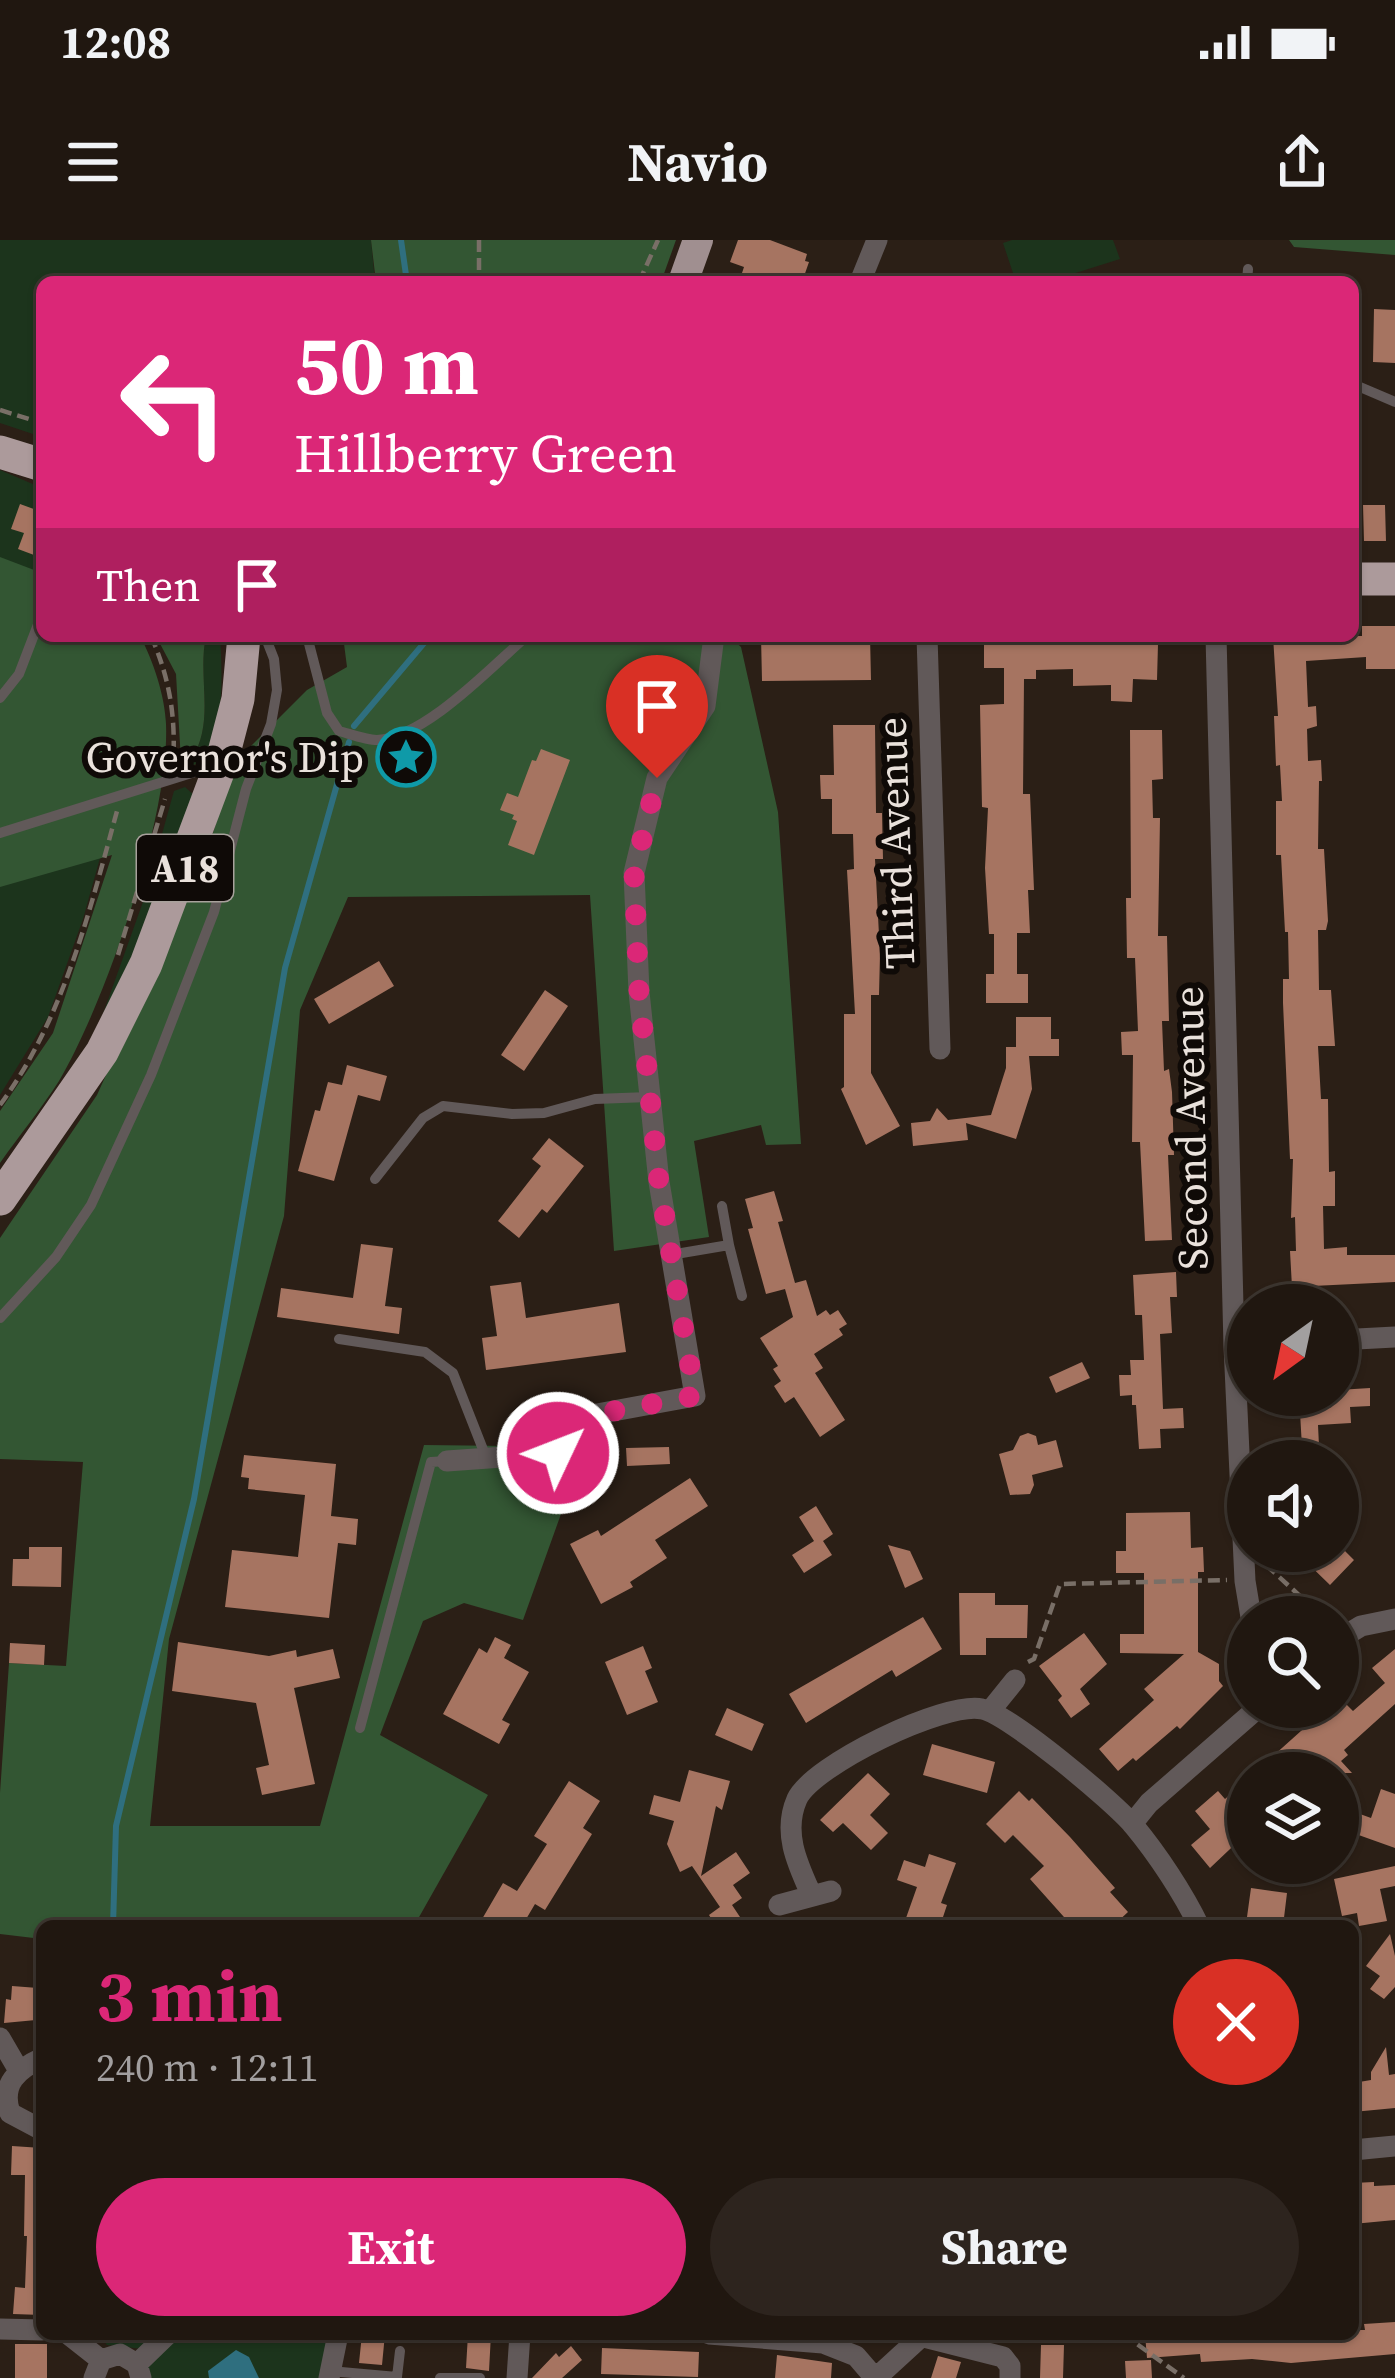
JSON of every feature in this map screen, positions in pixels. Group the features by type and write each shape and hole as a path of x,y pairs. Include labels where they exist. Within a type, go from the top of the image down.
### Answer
{"highway":[{"path":"0,452 36,463"},
{"path":"1359,580 1395,578"},
{"name":"A18","path":"0,1199 102,1052 146,964 221,764 238,699 243,642"}],"main road":[{"path":"685,276 698,240"}],"street":[{"path":"862,276 877,240"},
{"path":"448,1461 558,1453 586,1416 695,1396 670,1255 650,1096 634,873 657,778 705,706 713,642"},
{"name":"Third Avenue","path":"927,642 940,1048"},
{"name":"Second Avenue","path":"1216,642 1239,1284"},
{"path":"1359,1339 1395,1337"},
{"name":"Second Avenue","path":"1242,1416 1248,1596"},
{"path":"1359,1627 1395,1618"},
{"path":"990,1711 1016,1680"},
{"path":"779,1906 821,1893 792,1852 798,1798 812,1782 874,1741 941,1713 977,1707 1010,1721 1132,1824 1195,1920"},
{"path":"1132,1824 1149,1803 1235,1728"},
{"path":"0,2038 18,2069"},
{"path":"36,2061 18,2069 6,2093 7,2106 16,2118 36,2126"},
{"path":"1359,2149 1395,2146"},
{"path":"0,2329 36,2330"},
{"path":"73,2340 98,2369 120,2354 139,2371 163,2340"},
{"path":"329,2375 337,2340"},
{"path":"517,2378 520,2340"},
{"path":"786,2340 824,2343 856,2356 876,2378 919,2340"},
{"path":"939,2340 1003,2357 1010,2366 1010,2378"}],"lane":[{"path":"1359,387 1395,402"},
{"path":"0,698 19,674 36,630"},
{"path":"0,1318 56,1257 91,1205 151,1075 214,912 246,789 271,724 277,690 267,642"},
{"path":"309,642 327,713 339,731 377,740 411,729 520,642"},
{"path":"0,833 221,764"},
{"path":"375,1179 423,1118 443,1106 544,1113 596,1099 650,1096"},
{"path":"722,1206 742,1296"},
{"path":"670,1255 729,1245"},
{"path":"338,1339 425,1352 453,1373 487,1458"},
{"path":"360,1728 431,1462 448,1461"},
{"path":"329,2375 398,2377 400,2350"},
{"path":"440,2378 480,2378"}],"path":[{"path":"478,240 479,276"},
{"path":"642,276 658,240"},
{"path":"0,410 36,421"},
{"path":"154,642 167,673 173,708 173,766"},
{"path":"114,966 166,794"},
{"path":"0,1105 51,1019 87,920 122,795"},
{"path":"1016,1680 1020,1666 1034,1659 1060,1584 1244,1574 1270,1565 1302,1596"},
{"path":"1132,2340 1184,2378"}],"green space":[{"path":"0,240 371,240 374,276 36,276 36,435 0,423"},
{"path":"371,240 676,240 663,276 375,276"},
{"path":"1113,240 1120,259 1066,276 1014,276 1003,243"},
{"path":"1289,240 1395,240 1395,255 1294,247"},
{"path":"0,470 36,485 36,642 142,642 166,723 114,808 83,919 48,1017 0,1095"},
{"path":"0,557 36,571 36,642 143,642 157,678 166,724 158,807 115,957 59,1081 0,1163 0,1111 53,1033 112,855 0,887"},
{"path":"159,642 205,642 203,730 191,760 181,762 176,674"},
{"path":"205,642 220,642 220,710 210,747 187,768 181,762 191,760 203,730"},
{"path":"344,642 736,642 741,647 778,812 801,1144 766,1145 761,1125 694,1141 709,1237 614,1251 590,895 348,897 300,1010 284,1216 169,1639 150,1826 320,1826 424,1445 585,1447 523,1620 464,1603 423,1621 380,1735 488,1795 417,1920 36,1920 36,1938 0,1934 0,1793 9,1663 66,1666 83,1462 0,1459 0,1238 97,1095 208,849 235,762 307,690 347,667"},
{"path":"185,787 196,797 158,903 99,1025 144,899 174,791"},
{"path":"103,2340 330,2340 321,2378 150,2378 143,2349 107,2345"}],"water":[{"path":"236,2350 249,2357 259,2378 209,2378 208,2371"}],"building":[{"path":"738,240 770,240 807,254 805,261 809,262 804,276 749,276 742,273 744,267 730,262"},
{"path":"1374,309 1395,310 1395,363 1373,362"},
{"path":"20,504 36,510 36,556 18,549 24,533 11,529"},
{"path":"1363,505 1385,505 1386,541 1364,541"},
{"path":"1362,626 1395,626 1395,669 1366,669 1366,657 1306,661 1308,707 1316,706 1317,726 1307,729 1308,761 1321,760 1318,849 1324,849 1328,921 1326,930 1318,930 1319,990 1331,990 1335,1046 1318,1046 1321,1099 1328,1099 1329,1172 1335,1171 1335,1206 1323,1206 1324,1249 1347,1247 1347,1255 1395,1255 1395,1282 1292,1284 1295,1217 1291,1218 1293,1159 1283,1003 1283,979 1289,979 1288,932 1281,855 1276,855 1276,801 1282,801 1280,765 1276,766 1273,642 1359,642"},
{"path":"761,642 870,642 871,680 762,681"},
{"path":"984,643 1158,644 1157,680 1133,679 1132,702 1111,701 1111,685 1073,686 1073,669 1036,670 1036,679 1024,679 1023,794 1030,794 1034,890 1028,890 1030,933 1017,933 1017,974 1028,974 1028,1003 986,1003 986,974 994,974 994,934 989,934 988,808 982,807 980,705 1004,704 1004,668 984,668"},
{"path":"833,725 875,725 876,813 882,813 883,859 875,859 880,954 879,995 871,995 871,1073 900,1126 866,1145 841,1089 844,1014 855,1014 847,870 854,869 853,834 832,834 832,799 821,799 820,775 834,775"},
{"path":"1130,730 1162,730 1163,779 1152,780 1153,818 1160,818 1158,936 1167,936 1169,1021 1162,1021 1164,1071 1169,1069 1172,1092 1174,1155 1168,1155 1172,1240 1145,1241 1140,1142 1132,1142 1133,1055 1122,1055 1121,1032 1138,1031 1135,958 1127,958"},
{"path":"541,749 570,760 534,855 508,845 517,821 500,810 507,793 518,797"},
{"path":"379,961 394,986 329,1024 314,999"},
{"path":"545,990 568,1006 524,1071 501,1055"},
{"path":"1016,1017 1051,1017 1051,1039 1059,1039 1059,1056 1029,1056 1032,1089 1016,1139 966,1123 968,1140 913,1146 911,1123 930,1121 937,1108 948,1120 991,1115 1006,1068 1006,1047 1016,1047"},
{"path":"347,1065 387,1076 380,1101 358,1095 334,1181 298,1171 315,1110 320,1111 328,1082 342,1085"},
{"path":"549,1138 584,1166 547,1213 542,1209 519,1238 498,1221 541,1166 532,1159"},
{"path":"774,1191 795,1283 806,1280 817,1316 838,1310 847,1324 839,1329 843,1335 814,1354 823,1368 815,1373 845,1420 820,1437 794,1397 785,1403 774,1386 781,1381 773,1369 778,1366 760,1338 793,1317 785,1289 766,1294 748,1229 753,1228 745,1199"},
{"path":"361,1244 393,1248 385,1306 402,1308 399,1334 277,1317 281,1288 353,1298"},
{"path":"1176,1272 1177,1297 1170,1297 1172,1333 1160,1334 1163,1409 1183,1408 1184,1428 1160,1429 1161,1448 1139,1449 1136,1405 1132,1405 1132,1395 1120,1396 1119,1375 1131,1375 1130,1360 1144,1360 1142,1315 1135,1315 1133,1275"},
{"path":"521,1282 526,1318 619,1303 626,1352 486,1370 482,1338 497,1336 490,1286"},
{"path":"1082,1362 1090,1378 1056,1393 1049,1377"},
{"path":"1370,1388 1370,1406 1359,1407 1359,1389"},
{"path":"1300,1416 1351,1416 1351,1423 1318,1425 1319,1440 1302,1440"},
{"path":"1020,1436 1036,1436 1038,1445 1056,1440 1063,1467 1032,1475 1030,1494 1010,1495 999,1454 1013,1450"},
{"path":"669,1447 670,1464 627,1466 626,1448"},
{"path":"244,1455 336,1464 331,1516 358,1519 356,1545 338,1543 329,1618 225,1607 232,1550 298,1557 305,1495 248,1489 249,1478 241,1477"},
{"path":"690,1478 708,1506 655,1540 667,1558 630,1582 633,1587 601,1604 570,1544 598,1530 601,1536"},
{"path":"816,1506 833,1534 823,1541 832,1555 804,1573 792,1555 814,1541 799,1517"},
{"path":"1190,1512 1191,1548 1203,1547 1204,1572 1198,1572 1198,1652 1219,1664 1223,1686 1180,1729 1177,1726 1118,1771 1099,1749 1154,1700 1144,1689 1184,1654 1120,1653 1120,1634 1144,1634 1144,1573 1116,1573 1116,1551 1126,1551 1126,1513"},
{"path":"888,1545 910,1551 923,1579 905,1588"},
{"path":"29,1547 62,1547 61,1587 12,1586 13,1559 29,1559"},
{"path":"1317,1572 1342,1572 1330,1585"},
{"path":"959,1593 995,1593 995,1605 1028,1605 1027,1638 986,1638 986,1655 960,1655"},
{"path":"923,1617 942,1649 896,1677 892,1670 806,1723 789,1694"},
{"path":"1084,1633 1107,1664 1080,1689 1090,1704 1071,1718 1058,1700 1062,1696 1039,1666"},
{"path":"495,1637 511,1645 504,1658 529,1672 502,1720 510,1724 499,1744 443,1714 479,1648 487,1653"},
{"path":"178,1642 269,1656 296,1650 297,1657 333,1649 340,1678 294,1688 315,1784 262,1795 256,1768 269,1765 256,1703 172,1691"},
{"path":"10,1643 45,1645 44,1665 9,1663"},
{"path":"643,1646 652,1668 645,1671 658,1702 627,1715 605,1662"},
{"path":"1395,1649 1395,1704 1346,1752 1277,1752 1304,1728 1359,1728 1359,1706 1385,1683 1372,1668"},
{"path":"727,1708 764,1724 752,1751 715,1735"},
{"path":"932,1744 995,1762 987,1793 923,1775"},
{"path":"689,1770 730,1781 722,1810 716,1806 701,1876 736,1852 750,1873 733,1885 742,1898 732,1905 742,1920 712,1920 709,1915 720,1907 692,1866 680,1872 667,1844 674,1821 649,1814 654,1795 680,1802"},
{"path":"868,1773 890,1794 870,1815 888,1833 871,1850 843,1823 833,1832 820,1820"},
{"path":"569,1781 600,1801 583,1828 592,1834 545,1910 535,1904 526,1920 481,1920 503,1883 517,1891 547,1844 534,1836"},
{"path":"1381,1789 1395,1794 1395,1848 1359,1835 1360,1814 1371,1818"},
{"path":"1019,1791 1029,1801 1032,1798 1115,1888 1110,1892 1128,1912 1119,1920 1067,1920 1030,1879 1044,1866 1013,1835 1005,1843 986,1824"},
{"path":"1218,1791 1225,1799 1227,1852 1210,1868 1191,1845 1210,1829 1195,1811"},
{"path":"929,1854 956,1863 941,1903 947,1905 942,1920 906,1918 917,1887 897,1880 904,1860 925,1867"},
{"path":"1395,1866 1395,1886 1380,1889 1387,1921 1359,1926 1357,1913 1342,1916 1335,1884 1359,1884 1359,1874"},
{"path":"1251,1888 1287,1893 1284,1920 1247,1917"},
{"path":"1390,1934 1395,1987 1384,1999 1370,1989 1380,1976 1366,1966"},
{"path":"12,1986 36,1988 36,2020 4,2023 6,1999 11,2000"},
{"path":"1386,2047 1389,2075 1395,2074 1395,2108 1359,2111 1359,2082 1371,2080"},
{"path":"12,2146 36,2148 36,2315 13,2314 15,2287 25,2288 27,2236 25,2175 11,2175"},
{"path":"1359,2183 1395,2185 1395,2220 1359,2223"},
{"path":"1395,2322 1395,2354 1291,2363 1201,2362 1200,2354 1147,2358 1146,2340 1359,2340 1364,2324"},
{"path":"361,2340 384,2340 382,2365 359,2363"},
{"path":"468,2340 491,2340 489,2371 466,2368"},
{"path":"15,2344 47,2344 47,2378 15,2378"},
{"path":"1041,2345 1064,2345 1063,2378 1040,2378"},
{"path":"571,2346 582,2360 562,2378 532,2378 556,2353 559,2357"},
{"path":"602,2348 699,2352 698,2377 601,2374"},
{"path":"777,2355 832,2363 831,2378 775,2378"},
{"path":"938,2356 961,2362 956,2378 931,2378"},
{"path":"1151,2360 1152,2378 1126,2378 1125,2361"}],"waterway":[{"path":"401,240 406,276"},
{"path":"354,726 425,642"},
{"path":"113,1920 116,1826 194,1499 285,968 349,742"}],"place":[{"name":"Governor's Dip","path":"406,757"}],"route":[{"path":"558,1453 586,1416 695,1396 659,1182 639,992 634,873 657,778"}]}
